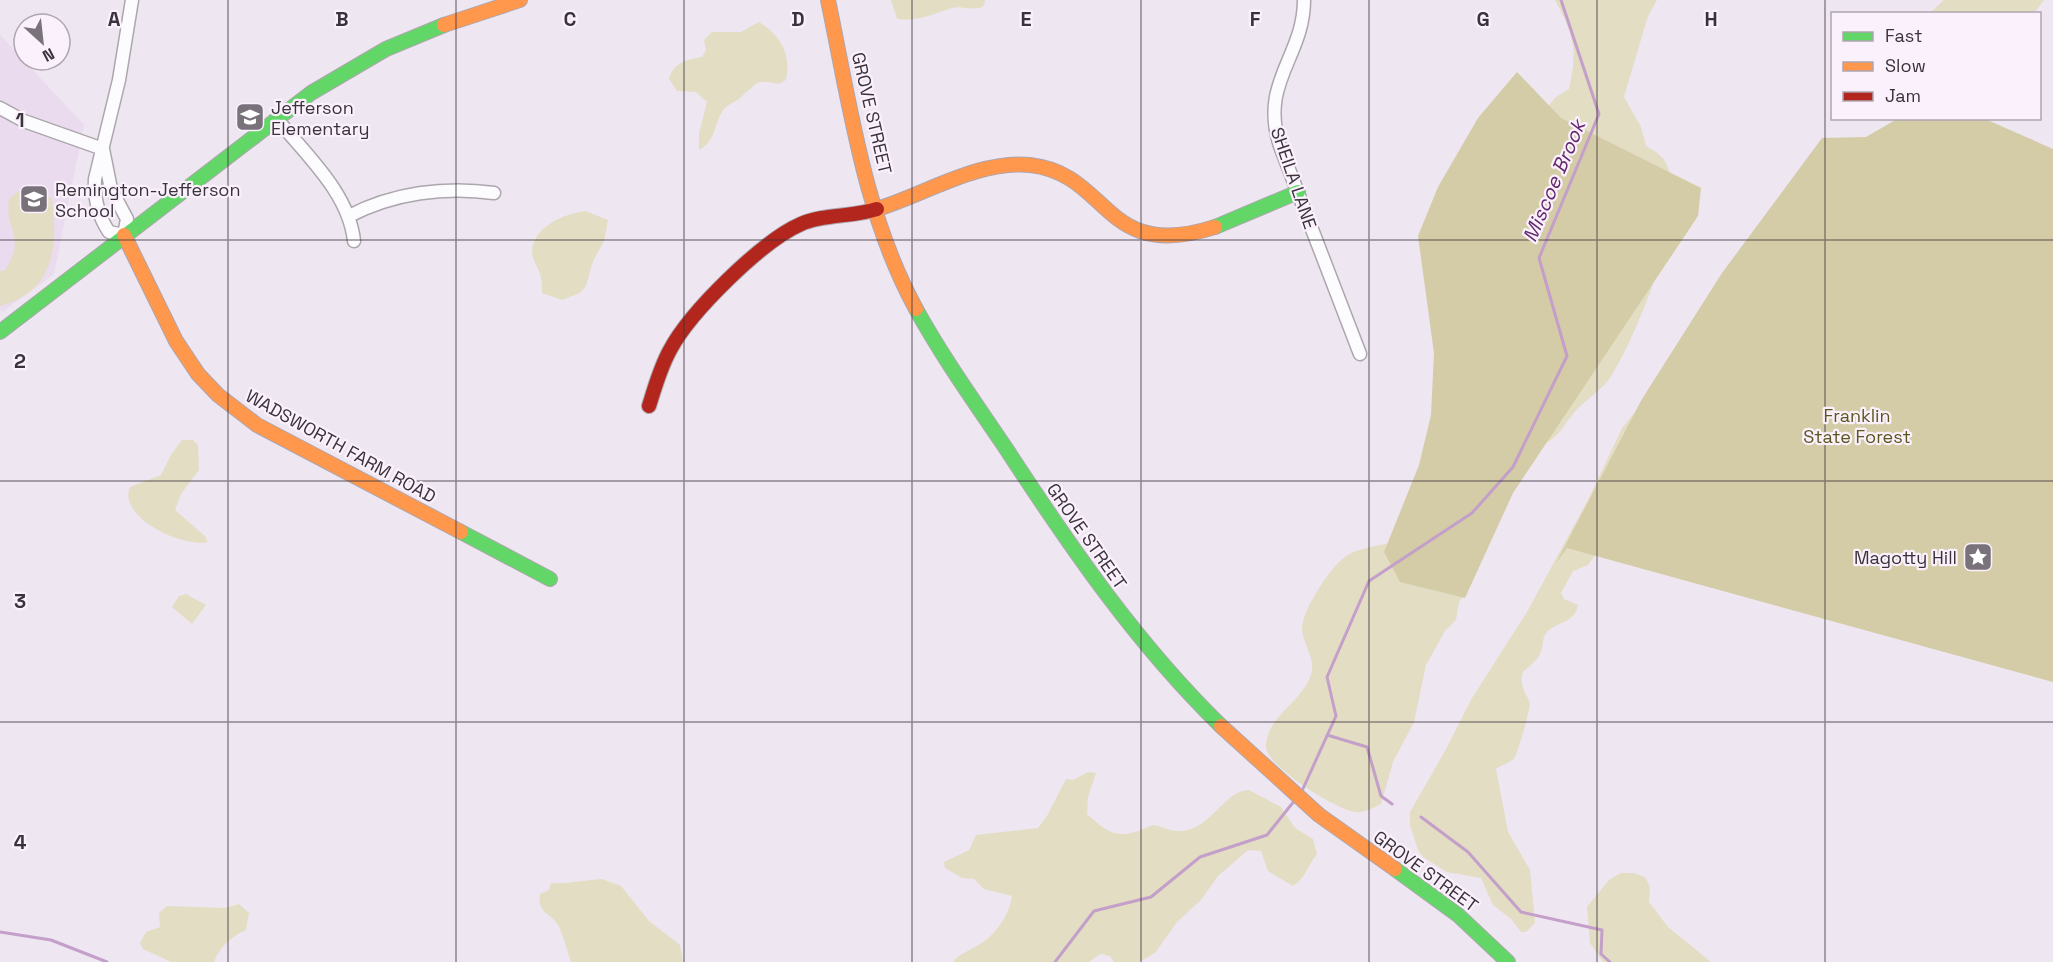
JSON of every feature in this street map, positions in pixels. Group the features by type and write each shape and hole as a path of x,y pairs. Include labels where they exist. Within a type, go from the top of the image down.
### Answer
{"main road":[{"path":"0,333 124,235 328,81 381,49 446,23 520,0"},
{"name":"GROVE STREET","path":"828,0 876,208 889,252 921,315 1078,558 1154,654 1240,744 1298,797 1472,926 1508,962"},
{"path":"649,406 666,357 685,328 709,300 773,241 800,223 856,215 992,168 1032,165 1055,170 1069,177 1087,190 1111,216 1129,228 1144,234 1166,238 1196,233 1298,192"},
{"name":"WADSWORTH FARM ROAD","path":"124,235 168,326 198,374 234,409 257,424 550,579"}],"street":[{"path":"103,149 111,189 127,219 124,235 109,232 97,205 95,179 119,80 132,0"},
{"name":"SHEILA LANE","path":"1304,0 1300,29 1277,86 1273,112 1277,138 1359,354"},
{"path":"0,108 24,121 103,149"},
{"path":"277,119 342,200 350,216 354,241"},
{"path":"350,216 380,201 411,195 469,191 494,193"}],"shaded area":[{"path":"891,0 985,0 984,6 980,8 956,7 925,17 905,20 897,19"},
{"path":"1555,0 1657,0 1648,16 1624,97 1641,127 1646,146 1660,155 1666,163 1671,184 1671,211 1666,240 1647,302 1612,375 1577,409 1556,436 1542,445 1544,111 1556,97 1569,89 1574,52 1570,33"},
{"path":"1944,0 2044,0 2035,12 1931,12"},
{"path":"759,22 779,39 783,46 787,62 786,80 779,84 758,83 727,106 720,115 709,142 699,150 699,134 707,102 696,92 677,91 669,79 671,73 677,65 702,57 706,50 704,40 712,32 741,32"},
{"name":"Remington-Jefferson School","path":"0,35 12,48 12,72 35,72 84,125 54,274 2,312 0,309"},
{"path":"32,187 52,199 54,235 48,266 42,279 32,290 0,306 0,271 4,271 11,260 15,242 9,219 9,199 21,189"},
{"path":"585,211 608,220 604,241 593,261 586,286 580,293 562,300 542,293 541,276 532,255 538,235 544,228 560,218"},
{"path":"1636,411 1638,412 1601,547 1588,565 1573,571 1561,593 1564,599 1578,605 1576,611 1570,619 1547,632 1539,657 1523,672 1522,684 1530,703 1524,730 1515,757 1496,769 1508,832 1530,870 1535,923 1526,932 1521,932 1511,919 1493,905 1481,878 1447,872 1423,857 1418,850 1410,825 1410,812 1472,698 1527,612 1589,498 1622,428"},
{"path":"182,440 193,440 198,445 199,470 181,494 175,510 205,536 208,542 197,543 184,540 155,528 133,510 129,499 130,487 161,475"},
{"path":"1388,543 1468,590 1459,602 1456,620 1445,631 1426,665 1414,722 1393,762 1381,804 1366,811 1355,812 1334,804 1304,786 1277,765 1266,747 1272,726 1309,680 1312,665 1302,630 1306,612 1318,590 1332,570 1345,557 1360,550"},
{"path":"186,594 206,605 192,624 172,607 179,596"},
{"path":"1088,772 1096,773 1088,797 1087,814 1111,832 1133,833 1153,825 1177,831 1192,829 1232,797 1249,790 1281,807 1295,828 1313,839 1317,854 1303,876 1293,886 1268,871 1261,851 1248,850 1218,876 1201,900 1177,922 1155,953 1139,962 1114,962 1110,956 1100,954 1089,962 953,962 984,942 995,931 1008,911 1012,896 984,889 974,879 962,878 945,868 944,862 969,850 976,835 1038,828 1047,816 1066,779 1073,780"},
{"path":"1621,873 1634,873 1645,877 1650,887 1649,902 1668,927 1711,962 1603,962 1590,943 1587,907 1609,880"},
{"path":"602,879 621,886 649,921 680,945 683,962 571,962 558,925 540,905 540,894 549,890 551,883"},
{"path":"239,904 249,913 246,930 219,951 214,962 171,962 143,949 140,943 146,932 160,927 159,913 167,906 225,908"}],"green space":[{"path":"1517,72 1561,118 1701,188 1698,216 1513,493 1465,598 1400,582 1384,552 1419,465 1431,415 1434,353 1418,236 1438,187 1478,118"},
{"name":"Franklin State Forest","path":"1895,120 1987,120 2053,149 2053,682 1567,548 1556,563 1642,399 1722,273 1822,138 1866,137"}],"waterway":[{"name":"Miscoe Brook","path":"1301,793 1336,716 1327,677 1369,581 1472,513 1513,467 1567,356 1539,258 1599,114 1561,0"},
{"path":"1327,735 1367,747 1381,796 1392,804"},
{"name":"Miscoe Brook","path":"1055,962 1094,911 1151,897 1200,857 1267,835 1295,800"},
{"path":"1421,817 1468,852 1521,912 1602,930 1601,954 1610,962"},
{"path":"0,932 51,940 107,962"}],"traffic: fast":[{"path":"0,332 311,93 386,49 444,25"},
{"path":"1215,227 1298,192"},
{"path":"916,309 960,381 1106,594 1161,662 1221,726"},
{"path":"461,532 550,579"},
{"path":"1395,869 1458,915 1508,962"}],"traffic: slow":[{"path":"444,25 520,0"},
{"path":"828,0 852,119 871,197 898,273 916,309"},
{"path":"877,209 972,173 1011,165 1030,165 1057,172 1077,184 1128,226 1150,234 1178,235 1215,227"},
{"path":"124,235 176,341 198,374 218,395 257,425 461,532"},
{"path":"1221,726 1319,815 1395,869"}],"traffic: jam":[{"path":"649,406 663,364 680,334 710,298 748,261 801,224 877,209"}],"place":[{"name":"Jefferson Elementary","path":"250,117"},
{"name":"Remington-Jefferson School","path":"34,199"},
{"name":"Magotty Hill","path":"1978,557"}]}
